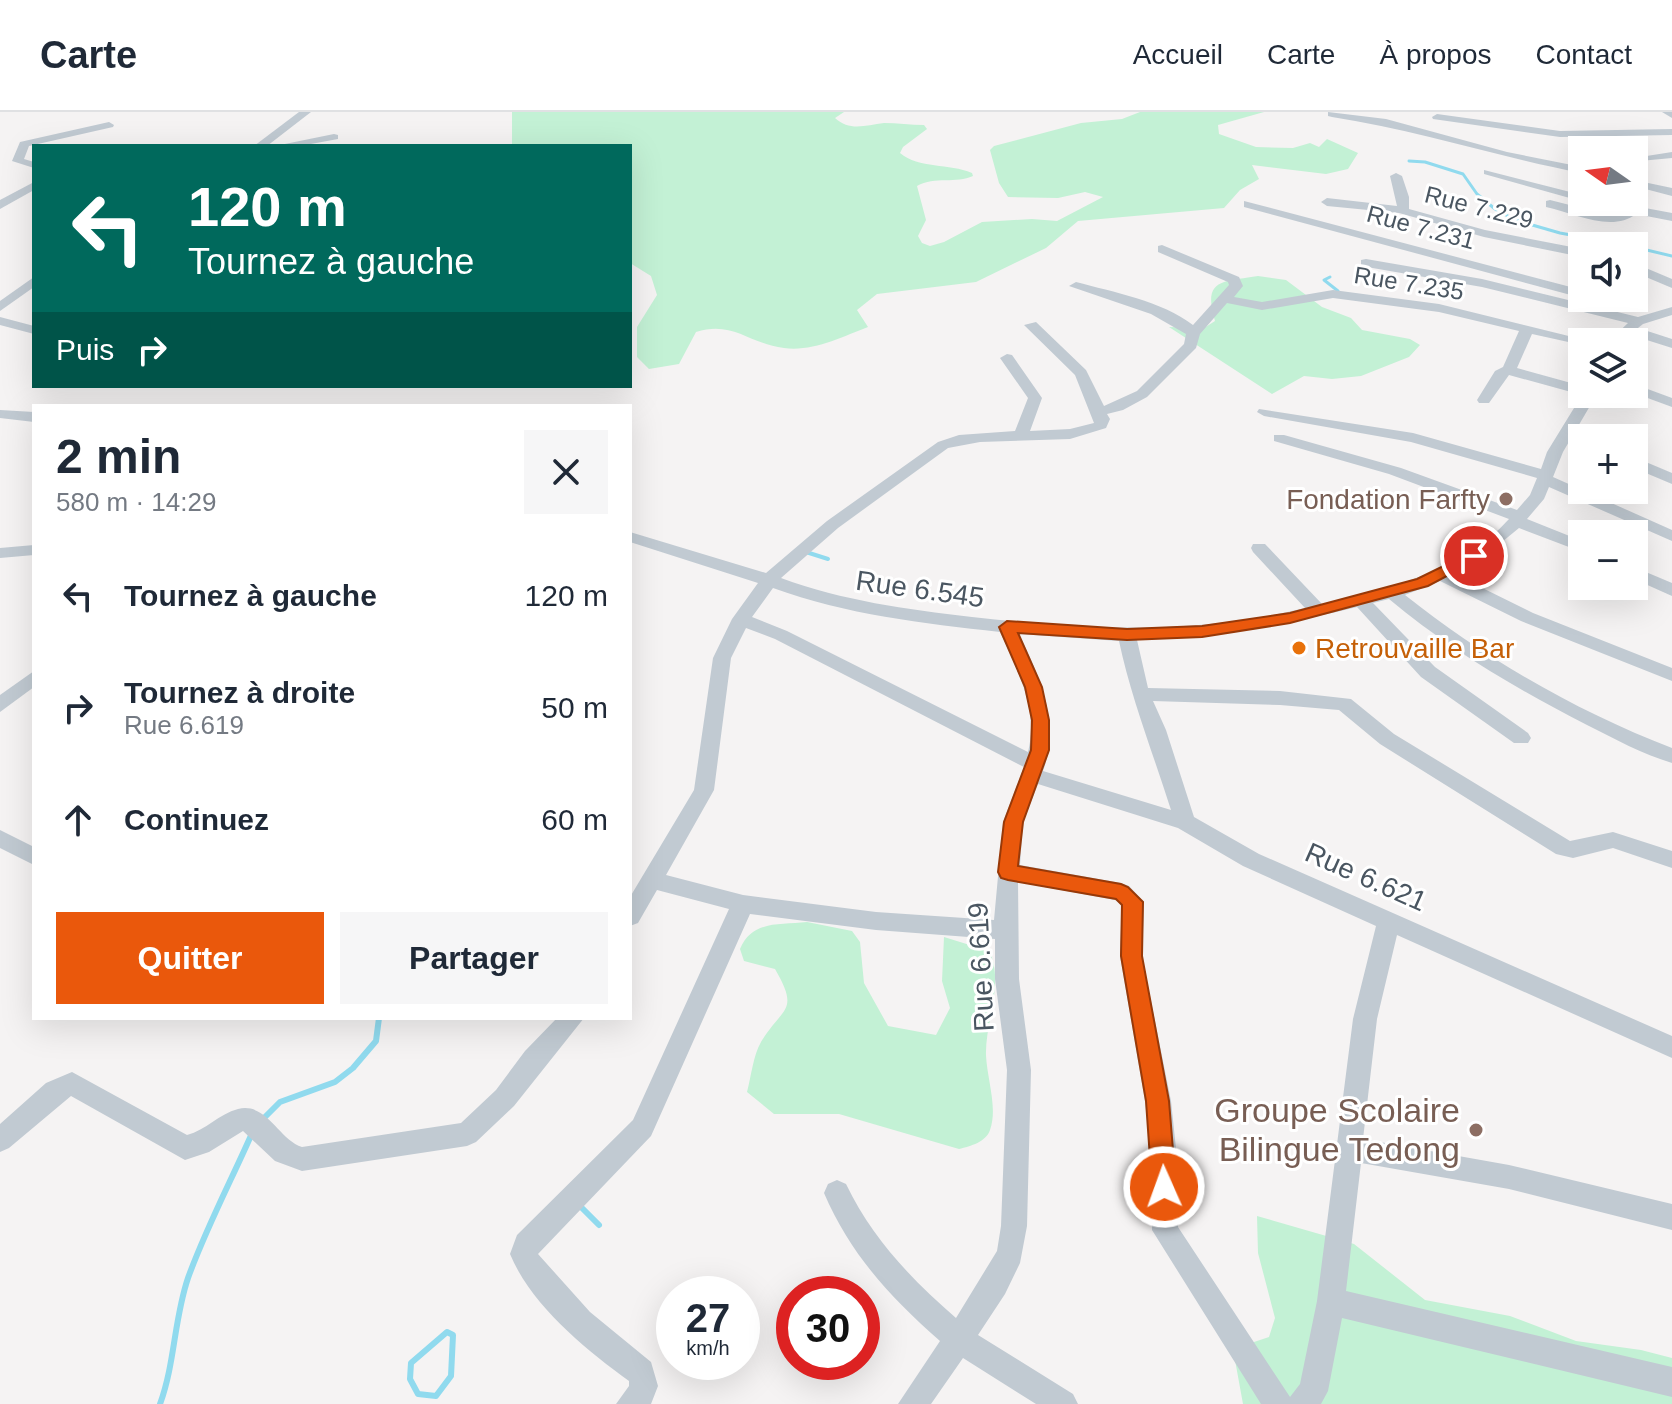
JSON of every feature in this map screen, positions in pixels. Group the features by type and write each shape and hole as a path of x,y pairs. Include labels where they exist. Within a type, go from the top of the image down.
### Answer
{"street":[{"path":"263,144 306,112"},
{"path":"1332,114 1386,122 1506,155 1568,167"},
{"path":"1437,117 1560,134 1672,132"},
{"path":"32,164 18,161 24,144 109,125"},
{"path":"293,144 334,137"},
{"path":"1648,157 1672,155"},
{"path":"1488,172 1568,195"},
{"name":"Rue 7.229","path":"1396,176 1403,197 1401,210 1484,233 1568,250"},
{"path":"0,205 32,186"},
{"path":"1648,186 1672,192"},
{"path":"1327,202 1401,210"},
{"name":"Rue 7.231","path":"1248,204 1568,290"},
{"path":"1550,204 1568,209"},
{"path":"1370,229 1381,207"},
{"path":"1648,213 1672,217"},
{"path":"1597,216 1613,220 1626,216"},
{"path":"1099,412 1118,407 1142,394 1191,345 1193,333 1236,286 1236,281 1162,249"},
{"path":"1366,263 1482,283 1632,325 1672,344"},
{"path":"1648,273 1672,284"},
{"path":"0,307 32,283"},
{"path":"1076,286 1165,316 1186,325 1193,333"},
{"name":"Rue 7.235","path":"1225,299 1262,306 1333,294 1439,308 1568,338"},
{"path":"1629,328 1672,311"},
{"path":"1648,312 1656,316"},
{"path":"6,322 32,313"},
{"path":"6,322 32,329"},
{"path":"632,914 704,790 722,658 741,619 768,580 807,544 943,445 962,439 1090,431 1101,425 1099,412 1081,373 1031,325"},
{"path":"1509,370 1527,328"},
{"path":"1007,358 1035,398 1021,435"},
{"path":"1484,400 1500,374 1509,370 1568,387"},
{"path":"1648,394 1672,403"},
{"path":"1264,412 1413,438 1545,477 1672,536"},
{"path":"0,414 32,417"},
{"path":"1279,438 1395,471 1568,541"},
{"name":"Rue 6.545","path":"632,538 849,607 1007,627 1127,635 1202,631 1319,612 1392,593 1440,574 1474,556 1518,519 1538,496 1555,452 1568,442"},
{"path":"1648,468 1672,479"},
{"path":"1259,548 1319,612"},
{"path":"0,553 32,550"},
{"path":"1440,574 1527,617 1672,675"},
{"path":"1648,579 1672,590"},
{"path":"1392,593 1442,636 1470,653 1600,723 1672,756"},
{"path":"1360,600 1428,672 1521,738"},
{"path":"741,619 805,646 1033,769"},
{"name":"Rue 6.619","path":"913,1404 995,1284 1010,1253 1014,1226 1019,1070 1007,979 1005,930 1008,872 1013,822 1040,750 1034,687 1007,627"},
{"path":"1127,635 1140,694 1160,742 1185,822"},
{"path":"0,705 32,679"},
{"path":"1140,694 1280,698 1344,704 1387,739 1564,848 1573,850 1613,840 1672,860"},
{"name":"Rue 6.621","path":"1033,769 1185,822 1251,860 1672,1047"},
{"path":"0,838 32,856"},
{"path":"1008,872 1121,892 1133,902 1131,956 1158,1101 1164,1158 1165,1230 1278,1404"},
{"path":"652,880 743,904 876,921 1005,930"},
{"path":"631,1404 641,1396 645,1384 641,1372 586,1330 538,1276 524,1254 527,1245 642,1128 743,904"},
{"path":"1302,1404 1313,1391 1331,1301 1365,1019 1389,919"},
{"path":"0,1140 55,1091 72,1083 185,1148 204,1144 225,1127 245,1119 254,1121 281,1152 302,1159 467,1134 505,1098 534,1059 570,1020"},
{"path":"1351,1149 1509,1177 1672,1217"},
{"path":"837,1193 849,1223 875,1261 959,1339 1063,1404"},
{"path":"1331,1301 1672,1382"}],"green space":[{"path":"512,112 844,112 835,118 852,126 884,123 924,125 927,129 903,147 900,153 925,164 963,170 973,176 960,180 931,181 917,186 926,220 918,236 922,243 930,246 982,222 1057,221 1103,197 1085,192 1058,198 1008,197 999,183 990,150 994,146 1081,123 1122,119 1140,112 1264,112 1218,125 1219,134 1256,147 1293,148 1310,143 1319,147 1327,139 1358,153 1348,169 1326,174 1252,165 1259,179 1240,190 1224,208 1078,221 1046,248 976,282 877,294 857,310 868,327 827,343 805,348 784,348 731,331 709,329 696,332 679,364 649,369 637,357 637,327 657,295 651,276 632,264 632,144 512,144"},
{"path":"1258,276 1286,280 1322,307 1351,318 1362,330 1410,339 1420,345 1409,357 1361,376 1332,379 1304,376 1272,394 1169,327 1204,328 1215,321 1211,297 1218,285"},
{"path":"807,922 852,931 860,942 864,983 888,1026 936,1035 950,1008 942,981 944,937 989,951 995,989 986,1055 993,1112 990,1130 985,1138 959,1149 839,1114 774,1114 747,1092 758,1048 787,1002 775,969 744,961 740,949 745,940 759,929"},
{"path":"1257,1216 1354,1244 1425,1300 1510,1316 1576,1341 1641,1350 1672,1358 1672,1404 1243,1404 1233,1349 1269,1337 1275,1318 1258,1253"}],"waterway":[{"path":"1409,161 1425,162 1463,174 1477,194 1495,209 1515,220 1568,234"},
{"path":"1648,250 1672,256"},
{"path":"1330,277 1324,280 1338,291"},
{"path":"806,552 828,559"},
{"path":"262,1120 280,1102 335,1082 353,1068 376,1041 379,1020"},
{"path":"160,1404 188,1278 253,1131"},
{"path":"581,1203 580,1206 599,1225"},
{"path":"447,1332 453,1335 451,1376 436,1396 418,1394 410,1379 411,1363 447,1332"}],"place":[{"name":"Fondation Farfty","path":"1506,499"},
{"name":"Retrouvaille Bar","path":"1299,648"},
{"name":"Groupe Scolaire Bilingue Tedong","path":"1476,1130"}],"route":[{"path":"1164,1187 1158,1101 1131,956 1133,902 1121,892 1008,872 1013,822 1040,750 1041,720 1034,687 1007,627 1127,635 1202,631 1290,618 1423,583 1474,556"}]}
